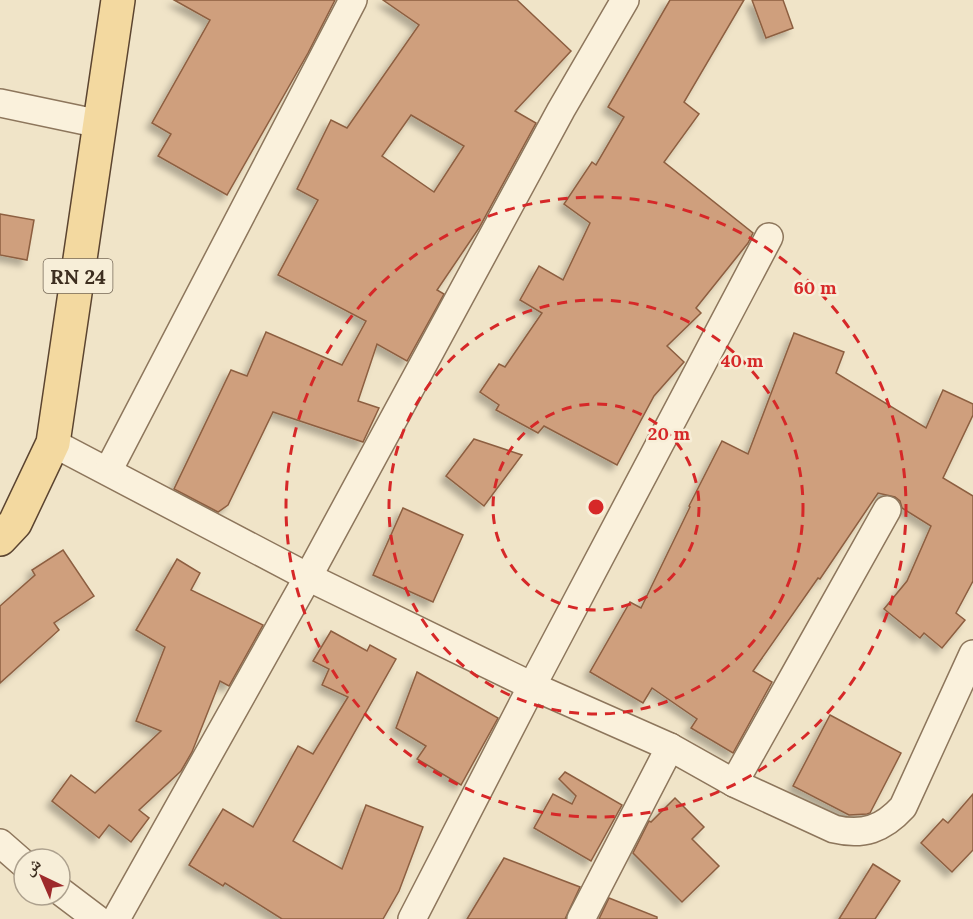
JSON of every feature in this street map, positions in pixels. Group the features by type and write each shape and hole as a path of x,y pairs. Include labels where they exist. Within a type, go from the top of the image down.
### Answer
{"main road":[{"name":"RN 24","path":"0,539 15,523 53,442 118,0"}],"street":[{"path":"108,471 353,0"},
{"path":"116,919 308,577 561,110 626,0"},
{"path":"0,103 100,124"},
{"path":"412,919 769,237"},
{"path":"53,442 308,577 532,686 670,747 734,783 834,829 860,833 884,825 903,807 973,654"},
{"path":"734,783 887,510"},
{"path":"581,919 670,747"},
{"path":"0,843 12,854"},
{"path":"72,900 97,919"}],"building":[{"path":"174,0 335,0 308,53 227,195 158,156 171,134 152,123 210,20"},
{"path":"383,0 517,0 571,51 515,111 536,123 479,228 437,290 444,294 407,361 377,344 358,401 379,408 363,442 273,412 228,505 218,512 174,489 231,370 247,376 266,332 342,365 366,321 278,275 318,200 297,189 331,120 347,128 419,25","holes":["411,115 464,146 434,192 382,156"]},
{"path":"670,0 744,0 684,102 699,114 664,162 753,233 748,243 696,308 701,313 667,346 684,362 654,396 617,465 544,426 538,433 496,410 499,405 480,392 499,364 505,367 542,313 520,300 539,266 563,280 590,223 564,204 592,162 596,165 624,117 608,107"},
{"path":"752,0 783,0 793,28 766,38"},
{"path":"0,214 34,220 27,260 0,255"},
{"path":"794,333 844,352 836,373 926,428 943,390 973,404 973,415 943,478 973,496 973,581 956,613 965,620 942,648 924,633 920,638 884,609 907,581 931,526 902,508 900,501 895,497 878,493 820,579 818,578 753,671 772,682 733,753 691,728 697,719 652,688 643,703 590,672 630,602 641,608 722,441 748,454"},
{"path":"474,439 522,455 484,506 446,476"},
{"path":"403,508 463,535 433,602 373,575"},
{"path":"63,550 94,596 54,623 59,630 0,683 0,606 35,575 32,570"},
{"path":"177,559 200,573 191,590 263,625 229,686 220,681 192,752 181,771 139,810 149,818 131,842 109,825 99,838 52,801 71,775 95,793 161,731 136,721 165,647 136,630"},
{"path":"331,631 367,651 370,645 396,659 293,841 342,869 366,805 423,827 399,891 383,919 282,919 225,883 223,886 189,865 223,809 253,827 298,746 313,754 348,697 322,685 329,669 313,661"},
{"path":"417,672 498,718 461,785 417,759 426,746 396,728"},
{"path":"830,715 901,753 870,813 849,815 793,786"},
{"path":"565,772 622,805 591,861 534,828 553,794 572,804 576,796 559,779"},
{"path":"973,794 973,850 952,872 921,843 943,819 948,823"},
{"path":"675,798 704,827 692,839 719,866 682,902 633,853 649,821 651,822"},
{"path":"504,858 580,887 565,919 467,919"},
{"path":"873,864 900,881 875,919 839,919"},
{"path":"609,898 657,917 657,919 599,919"}]}
